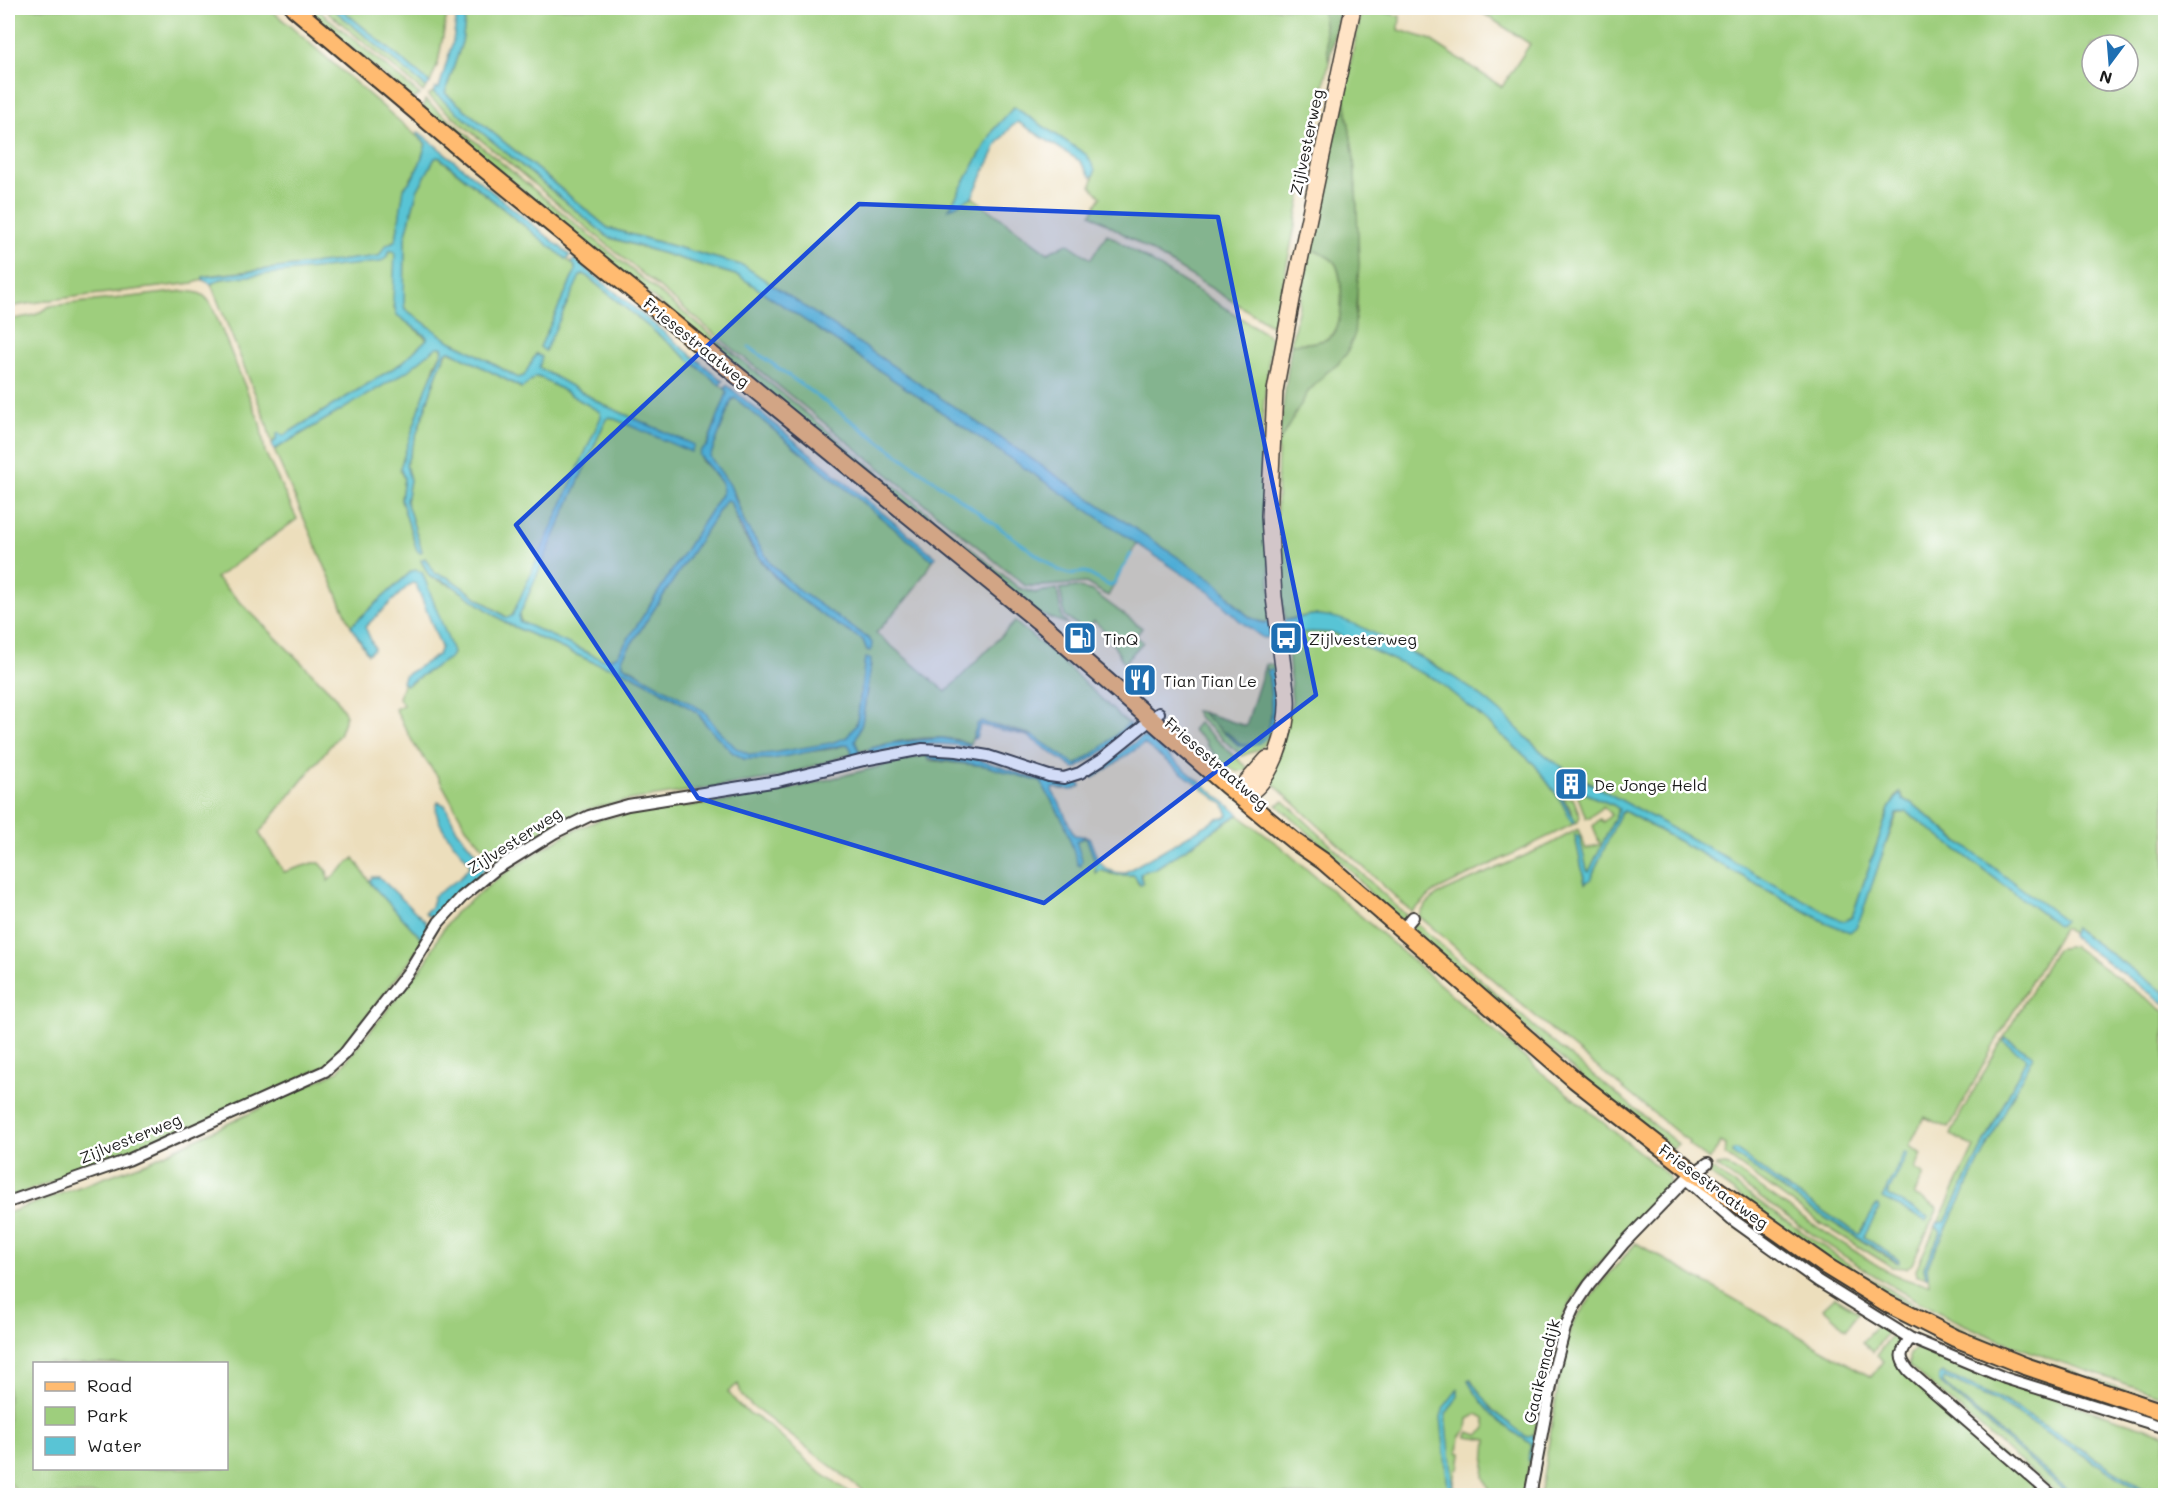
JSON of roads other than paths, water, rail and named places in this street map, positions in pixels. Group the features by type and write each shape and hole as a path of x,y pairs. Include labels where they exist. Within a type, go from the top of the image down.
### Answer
{"main road":[{"name":"Friesestraatweg","path":"294,8 482,167 1155,716 1245,792 1294,841 1408,923 1575,1080 1690,1176 1826,1266 1921,1321 2025,1366 2166,1413"},
{"name":"Zijlvesterweg","path":"1245,792 1269,771 1286,727 1288,712 1270,556 1269,516 1275,391 1353,8"}],"street":[{"name":"Zijlvesterweg","path":"8,1202 89,1175 160,1147 332,1066 396,988 435,927 462,897 496,869 554,833 589,816 628,805 778,781 864,760 923,749 988,756 1049,776 1064,778 1080,773 1096,763 1155,716"},
{"name":"Gaaikemadijk","path":"1530,1496 1554,1370 1565,1328 1575,1306 1623,1244 1690,1176 1708,1163"},
{"name":"Friesestraatweg","path":"1690,1176 1733,1220 1818,1281 1910,1338 2005,1378 2166,1428"},
{"path":"1910,1338 1901,1356 1901,1360 1909,1371 2053,1496"}],"water":[{"path":"332,8 340,8 430,83 426,87"},
{"path":"458,8 467,8 462,42 445,93 608,228 744,266 1216,583 1241,610 1253,619 1265,623 1314,615 1335,617 1376,634 1449,674 1487,701 1538,749 1564,768 1557,786 1575,822 1572,823 1561,801 1535,765 1435,679 1334,633 1311,632 1263,638 1240,621 1209,592 739,276 608,237 433,92 439,88 453,41"},
{"path":"1014,107 1087,155 1095,170 1094,175 1091,177 1080,161 1018,122 998,143 972,197 949,209 995,128"},
{"path":"419,132 570,255 567,260 439,157 435,158 417,191 405,238 405,309 448,340 518,378 524,376 536,354 542,357 539,368 606,406 694,445 691,452 610,417 606,419 519,616 519,621 601,659 609,659 618,655 722,493 722,483 699,455 701,450 707,446 727,393 725,388 727,385 936,557 933,560 735,398 732,399 710,457 730,485 745,524 771,564 797,589 869,639 872,643 871,651 867,650 863,640 819,613 783,584 753,548 730,501 726,500 622,658 623,665 704,711 717,729 736,748 750,755 831,743 847,737 856,725 865,658 871,659 862,723 855,741 860,755 853,758 848,744 772,759 744,759 732,752 697,712 653,686 627,672 595,663 508,624 453,586 430,577 421,560 425,558 434,573 447,577 507,618 512,616 601,417 600,412 540,377 535,377 522,388 451,351 445,354 406,465 410,480 406,501 422,551 420,553 417,550 401,500 404,478 400,468 426,389 443,350 442,347 437,347 406,372 274,450 272,444 277,434 283,436 402,363 427,339 397,315 393,301 395,252 390,250 385,259 379,262 221,279 211,284 203,280 203,277 379,256 385,246 396,240 404,188 412,179 420,163 426,144 417,134"},
{"path":"575,259 723,381 720,385 584,274 580,276 545,351 540,347 575,272 575,266 571,263"},
{"path":"412,571 422,572 453,652 451,657 406,685 402,682 404,676 438,655 441,647 416,584 409,585 365,627 374,647 368,654 351,626"},
{"path":"1272,669 1275,680 1276,706 1270,731 1263,740 1253,745 1240,746 1224,732 1242,745 1254,743 1263,737 1271,717 1268,671"},
{"path":"981,722 1035,737 1076,765 1099,750 1128,724 1131,727 1106,750 1075,769 1027,736 980,725 976,738 973,739 977,724"},
{"path":"1142,737 1148,739 1239,814 1156,868 1142,872 1140,875 1143,883 1140,884 1134,875 1117,875 1101,870 1095,873 1096,864 1086,837 1076,841 1082,860 1081,866 1078,865 1065,824 1041,782 986,766 927,758 928,755 968,758 1054,782 1078,782 1081,786 1072,790 1053,788 1052,791 1074,835 1089,837 1104,867 1124,873 1217,819 1228,815 1224,805 1144,744 1093,778 1092,773"},
{"path":"942,738 970,744 969,747 943,744 919,745 870,754 869,749 892,743"},
{"path":"1586,781 1845,921 1852,917 1889,809 1900,792 1903,800 1912,803 1955,839 2064,920 2058,926 1907,812 1896,814 1861,917 1856,927 1850,932 1827,923 1624,811 1620,814 1590,880 1585,883 1575,835 1579,836 1589,872 1619,809 1584,793 1582,791"},
{"path":"438,802 445,805 457,830 487,867 436,917 428,916 425,912 431,907 434,896 460,878 470,866 441,826 436,809"},
{"path":"372,877 379,877 425,921 428,928 423,940 371,884"},
{"path":"2074,928 2165,993 2165,1004 2071,936"},
{"path":"2005,1038 2033,1055 1927,1267 1928,1277 1926,1277 1924,1267 1941,1232 1936,1226 1938,1223 1945,1222 2026,1059 2004,1042"},
{"path":"1733,1150 1858,1234 1878,1206 1879,1209 1864,1237 1899,1260 1899,1263 1808,1207 1732,1153"},
{"path":"1905,1152 1908,1153 1887,1195 1928,1217 1926,1221 1882,1198"},
{"path":"1943,1373 2008,1403 2153,1495 2147,1495 2000,1403 1944,1377 1943,1383 2073,1495 2069,1495 1939,1382 1939,1376"},
{"path":"1470,1379 1492,1410 1527,1437 1535,1436 1531,1461 1528,1460 1532,1444 1503,1424 1488,1409 1474,1391 1468,1380"},
{"path":"1458,1389 1458,1396 1446,1414 1453,1483 1451,1488 1448,1488 1441,1417 1444,1407"}],"waterway":[{"path":"749,347 1058,570 1069,574 1085,572 1110,586 1131,554"}],"place":[{"name":"TinQ","path":"1080,638"},
{"name":"Zijlvesterweg","path":"1286,638"},
{"name":"Tian Tian Le","path":"1140,680"},
{"name":"De Jonge Held","path":"1571,784"}]}
